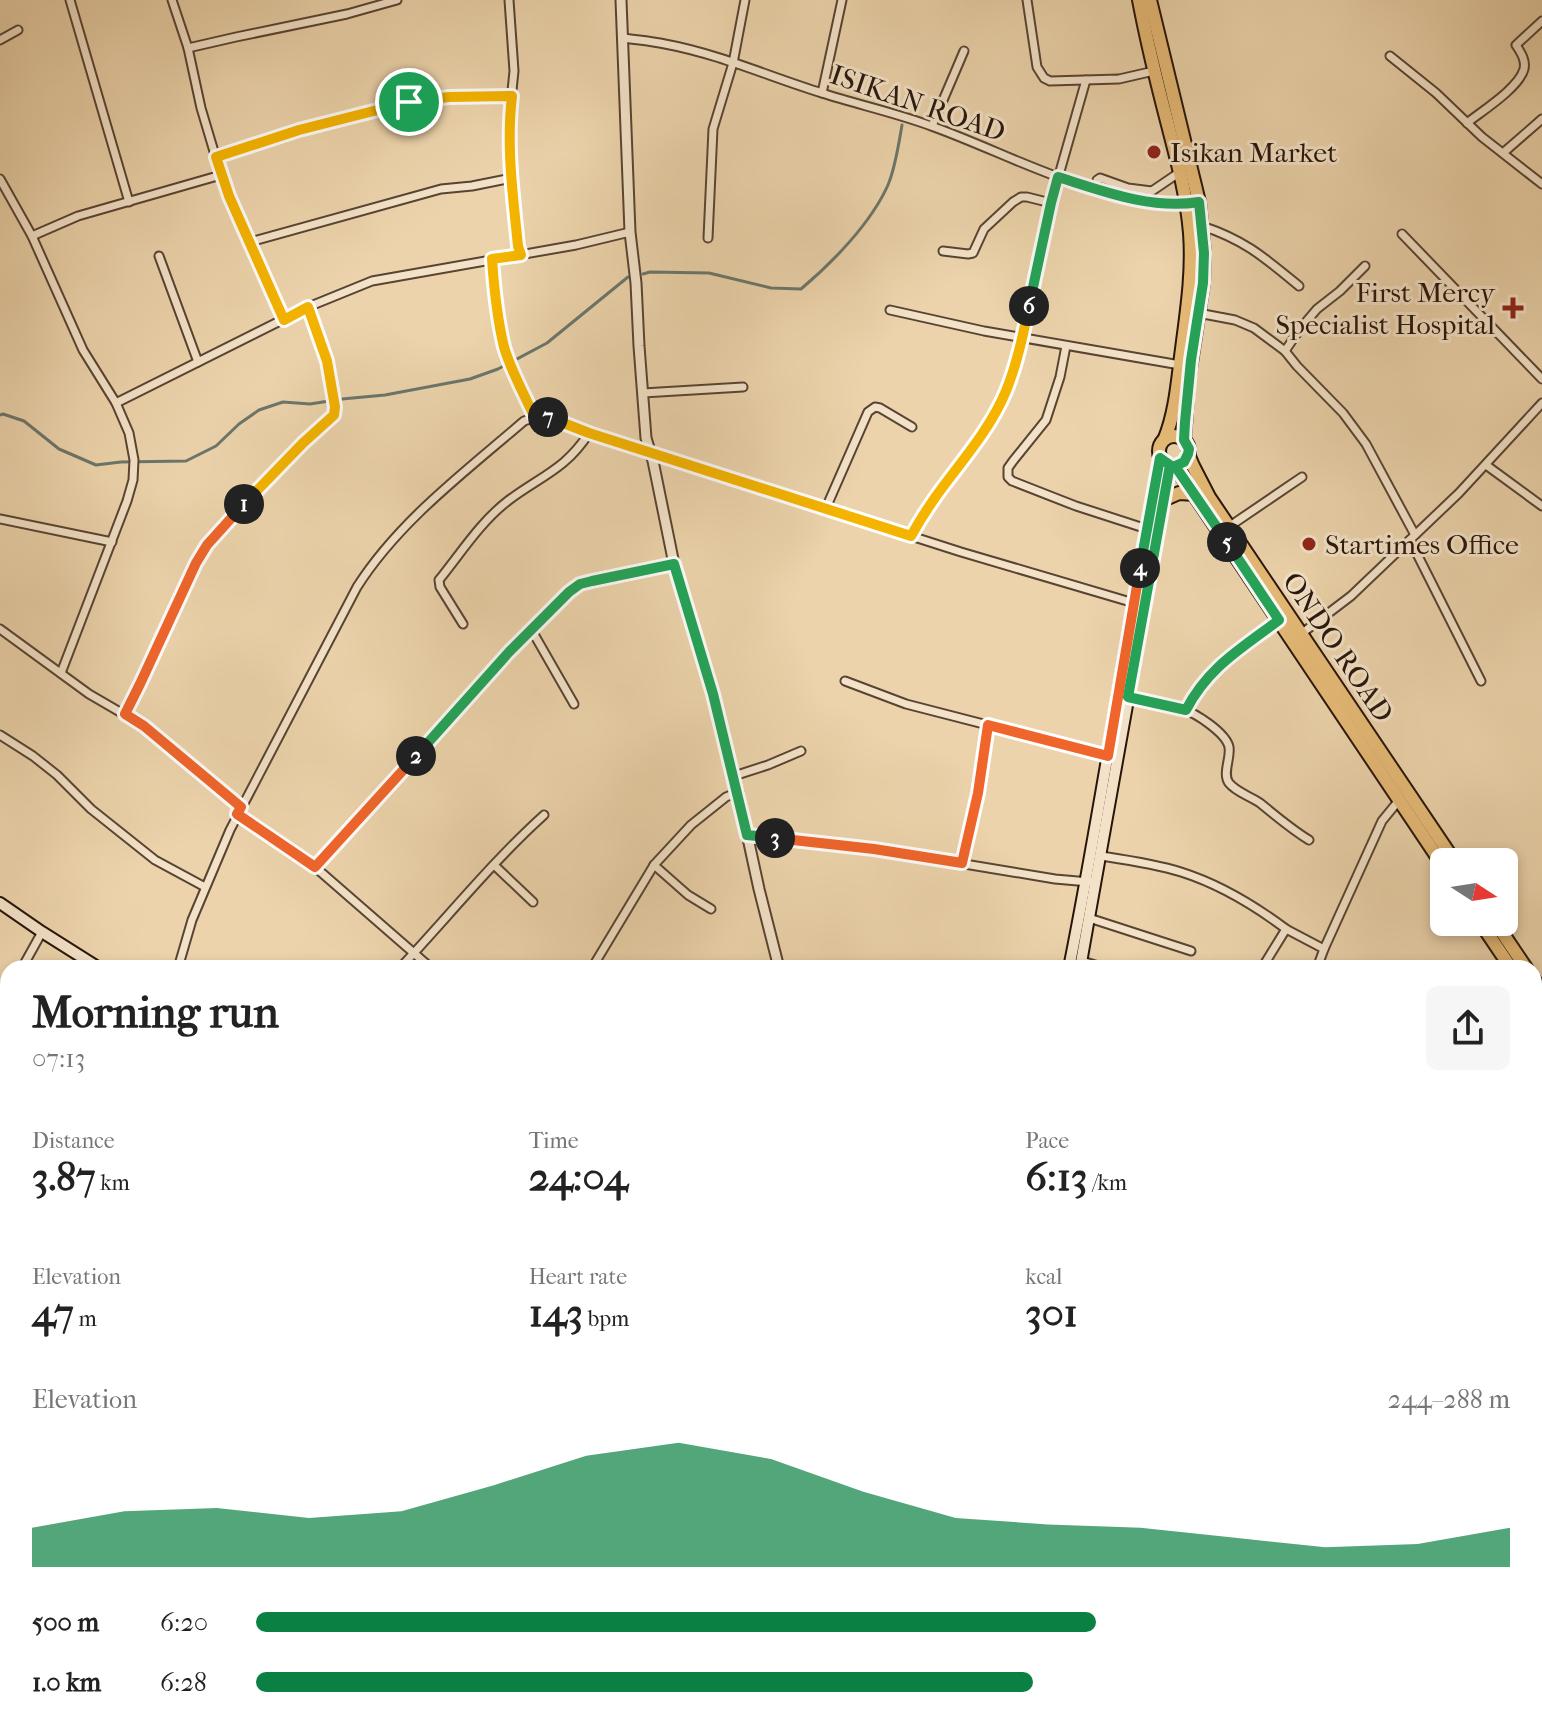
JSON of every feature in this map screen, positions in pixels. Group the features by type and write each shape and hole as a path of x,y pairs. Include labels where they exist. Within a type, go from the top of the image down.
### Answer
{"main road":[{"path":"1139,0 1180,171 1202,226 1203,283 1188,382 1184,440"},
{"path":"1071,960 1101,856 1163,500 1168,463 1159,447 1165,438 1174,403 1191,262 1193,203 1150,0"},
{"path":"1165,438 1175,435 1184,440 1189,449 1184,462 1168,463"},
{"name":"ONDO ROAD","path":"1188,454 1209,497 1403,795 1433,848"},
{"path":"1082,960 1108,756 1134,603 1147,529 1168,463"},
{"name":"ONDO ROAD","path":"1168,463 1195,494 1279,620 1297,636"},
{"path":"1163,500 1179,493 1195,494"},
{"name":"ONDO ROAD","path":"1403,795 1444,848"},
{"path":"0,903 86,960"},
{"path":"1489,936 1506,960"},
{"path":"1504,936 1521,960"}],"street":[{"path":"70,0 129,202"},
{"path":"172,0 188,48 201,108 221,175 284,320"},
{"path":"188,48 274,28 312,23 397,0"},
{"path":"509,0 514,71 509,120 521,255"},
{"path":"621,0 630,232 646,438 674,564 713,694 777,960"},
{"path":"708,238 713,129 733,63 745,0"},
{"path":"822,93 842,0"},
{"path":"1027,0 1037,67 1044,78 1050,81 1119,79 1154,71"},
{"path":"1467,123 1517,83 1524,70 1524,62 1516,45 1542,21"},
{"path":"0,40 18,30"},
{"name":"ISIKAN ROAD","path":"623,38 664,44 733,63 932,126 1058,177 1096,189 1149,201 1193,203"},
{"path":"932,126 964,51"},
{"path":"1390,56 1542,184"},
{"path":"911,536 967,456 1006,392 1023,338 1051,203 1086,80"},
{"path":"216,157 299,130 409,102 449,97 512,96"},
{"path":"1503,153 1542,119"},
{"path":"1096,189 1100,178 1128,188 1152,191 1180,171"},
{"path":"32,236 78,216 221,175"},
{"path":"250,242 441,189 512,178"},
{"path":"0,179 32,236 83,350 116,403 129,433 134,460 133,480 112,542 61,673"},
{"path":"943,251 973,253 984,229 1021,197 1051,203"},
{"path":"1202,226 1247,245 1299,286"},
{"path":"116,403 308,307 372,281 576,245 630,232"},
{"path":"1402,234 1542,379"},
{"path":"159,256 198,362"},
{"path":"492,259 505,347 534,416"},
{"path":"1285,351 1317,309 1365,266"},
{"path":"125,714 207,545 303,443 332,417 335,407 327,361 308,307"},
{"path":"890,310 1023,338 1180,365"},
{"path":"1198,313 1235,320 1254,328 1285,351 1343,413 1366,444 1481,681"},
{"path":"1066,346 1046,420 1008,468 1008,477 1076,506 1147,529"},
{"path":"643,393 743,387"},
{"path":"1297,636 1351,596 1412,538 1486,465 1542,403"},
{"path":"826,508 868,412 875,407 880,408 912,427"},
{"path":"180,960 192,920 239,811 371,565 423,509 524,421 534,416 550,417 589,433 911,536 1134,603"},
{"path":"463,624 440,587 439,580 508,501 567,461 589,433"},
{"path":"1486,465 1542,506"},
{"path":"1230,526 1302,477"},
{"path":"0,519 112,542"},
{"path":"315,867 531,629 569,592 580,584 674,564"},
{"path":"1186,710 1196,690 1225,659 1279,620"},
{"path":"0,629 89,694 144,726 239,811 315,867 422,960"},
{"path":"531,629 574,704"},
{"path":"845,681 906,704 1108,756"},
{"path":"1128,697 1186,710 1219,731 1227,741 1230,755 1228,782 1309,840"},
{"path":"962,863 978,793 988,725"},
{"path":"0,735 57,775 91,809 155,860 205,887"},
{"path":"734,776 801,751"},
{"path":"597,960 654,865 691,825 726,797 738,792"},
{"path":"1320,960 1382,821 1403,795"},
{"path":"407,960 544,815"},
{"path":"747,835 874,849 1091,883"},
{"path":"1101,856 1181,872 1232,894 1324,949"},
{"path":"494,865 533,902"},
{"path":"654,865 688,895 711,909"},
{"path":"1089,918 1191,951"},
{"path":"1267,960 1286,929"},
{"path":"26,960 42,932"}],"waterway":[{"path":"643,274 709,273 771,288 801,289 850,241 881,199 893,171 902,125"},
{"path":"0,415 24,421 59,449 96,465 186,461 216,446 259,410 283,402 310,404 385,395 470,379 498,369 547,343 628,277"}],"place":[{"name":"Isikan Market","path":"1154,152"},
{"name":"First Mercy Specialist Hospital","path":"1513,308"},
{"name":"Startimes Office","path":"1309,544"}],"route":[{"path":"512,96 509,152 521,255 492,259 505,347 534,416 550,417 589,433 911,536 945,483 967,456 1006,392 1023,338 1058,177 1130,198 1187,204 1199,202 1204,253 1203,283 1185,422 1184,440 1189,449 1187,459 1175,466 1279,620 1225,659 1196,690 1186,710 1128,697 1170,465 1160,458 1108,756 988,725 978,793 962,863 874,849 747,835 713,694 674,564 580,584 509,652 315,867 237,814 241,807 144,726 125,714 207,545 260,487 332,417 335,407 327,361 308,307 284,320 229,196 216,157 299,130 409,102 449,97 512,96"}]}
